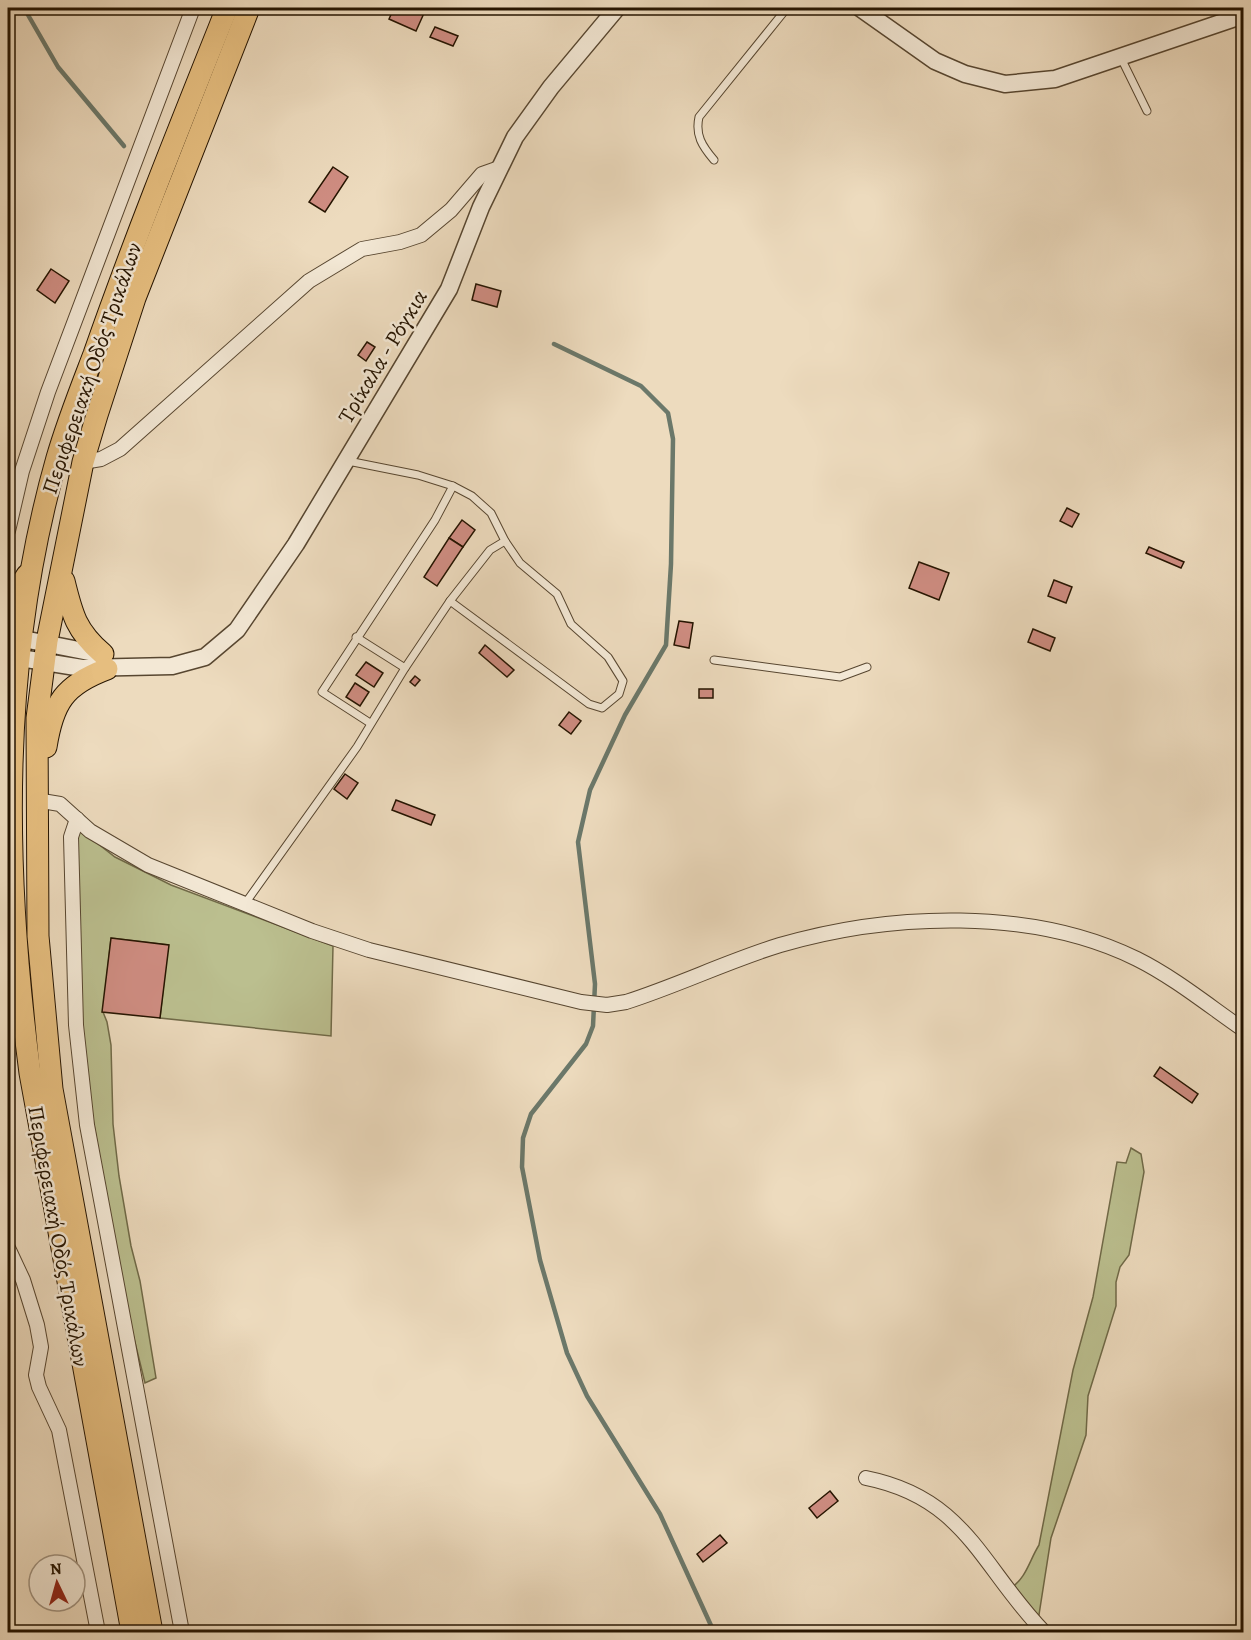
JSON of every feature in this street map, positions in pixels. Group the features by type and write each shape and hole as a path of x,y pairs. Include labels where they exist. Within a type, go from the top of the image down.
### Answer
{"main road":[{"name":"Περιφερειακή Οδός Τρικάλων","path":"132,1632 38,1126 24,1027 12,850 10,727 14,636 66,430 139,226 227,8"},
{"name":"Περιφερειακή Οδός Τρικάλων","path":"152,1632 52,1089 39,936 37,718 45,652 83,462 135,298 249,8"},
{"path":"8,605 32,567"},
{"path":"36,794 51,723 61,698 105,662 74,619 62,574"}],"street":[{"path":"8,531 22,471 48,392 193,8"},
{"name":"Τρίκαλα - Ρόγκια","path":"14,636 45,652 135,667 188,663 206,657 222,645 255,607 296,544 449,289 498,168 537,105 617,8"},
{"path":"860,8 935,61 986,81 1014,84 1043,81 1121,58 1244,15"},
{"path":"83,462 101,459 120,448 309,281 362,249 400,242 421,235 452,210 482,174 498,168"},
{"name":"Τρίκαλα - Ρόγκια","path":"13,657 45,652"},
{"path":"36,794 60,804 113,846 148,866 244,905 369,950 581,1002 607,1005 641,997 762,951 838,930 893,922 966,922 1041,930 1118,951 1163,974 1244,1030"},
{"path":"77,819 71,837 76,1025 82,1092 182,1632"},
{"path":"8,1248 23,1280 37,1325 40,1347 36,1375 59,1430 99,1632"},
{"path":"866,1478 907,1489 944,1511 962,1528 1020,1606 1044,1632"}],"lane":[{"path":"714,160 702,145 698,134 699,117 787,8"},
{"path":"1121,58 1147,111"},
{"path":"345,460 418,475 453,486 472,496 491,513 505,541 520,563 557,594 571,624 608,657 623,681 619,694 611,703 602,708 589,704 450,601"},
{"path":"370,723 322,692 435,520 453,486"},
{"path":"244,905 357,747 405,668 450,601 490,550 505,541"},
{"path":"356,637 405,668"},
{"path":"714,660 840,677 867,667"}],"green space":[{"path":"77,832 83,832 115,857 171,885 333,946 331,1036 160,1018 168,945 111,938 103,1012 111,1045 113,1124 119,1176 156,1378 145,1383 123,1294 80,1043"},
{"path":"1131,1148 1141,1154 1144,1172 1129,1255 1120,1267 1116,1282 1116,1306 1088,1396 1086,1435 1051,1538 1038,1621 1010,1589 1024,1574 1039,1545 1073,1370 1093,1297 1117,1162 1126,1163"}],"building":[{"path":"394,8 418,8 425,11 416,31 389,19"},
{"path":"435,27 458,36 453,46 430,37"},
{"path":"333,167 348,177 325,212 309,202"},
{"path":"51,269 69,281 55,303 37,290"},
{"path":"476,284 501,291 497,307 472,300"},
{"path":"367,342 375,347 366,361 358,355"},
{"path":"1067,508 1079,514 1072,527 1060,521"},
{"path":"462,520 475,530 463,547 449,538"},
{"path":"449,538 463,547 437,586 424,577"},
{"path":"1149,547 1184,562 1181,568 1146,553"},
{"path":"919,562 949,573 939,600 909,588"},
{"path":"1054,580 1072,587 1066,603 1048,596"},
{"path":"679,621 693,623 689,648 674,645"},
{"path":"1033,629 1055,638 1050,651 1028,642"},
{"path":"485,645 514,670 507,677 479,653"},
{"path":"366,662 383,673 374,687 356,675"},
{"path":"415,676 420,680 415,686 410,682"},
{"path":"355,683 369,692 360,706 346,697"},
{"path":"699,689 713,689 713,698 699,698"},
{"path":"569,712 581,721 571,734 559,725"},
{"path":"345,774 358,783 347,799 334,789"},
{"path":"396,800 435,815 431,825 392,810"},
{"path":"111,938 169,945 160,1018 102,1012"},
{"path":"1160,1067 1198,1094 1192,1103 1154,1076"},
{"path":"830,1491 838,1501 817,1518 809,1508"},
{"path":"720,1535 727,1543 703,1562 697,1554"}],"waterway":[{"path":"24,8 58,67 124,146"},
{"path":"554,344 641,386 668,413 673,439 671,564 666,645 625,715 590,790 578,842 595,984 593,1026 586,1044 531,1114 523,1138 522,1167 540,1260 567,1353 587,1396 660,1514 714,1632"}]}
